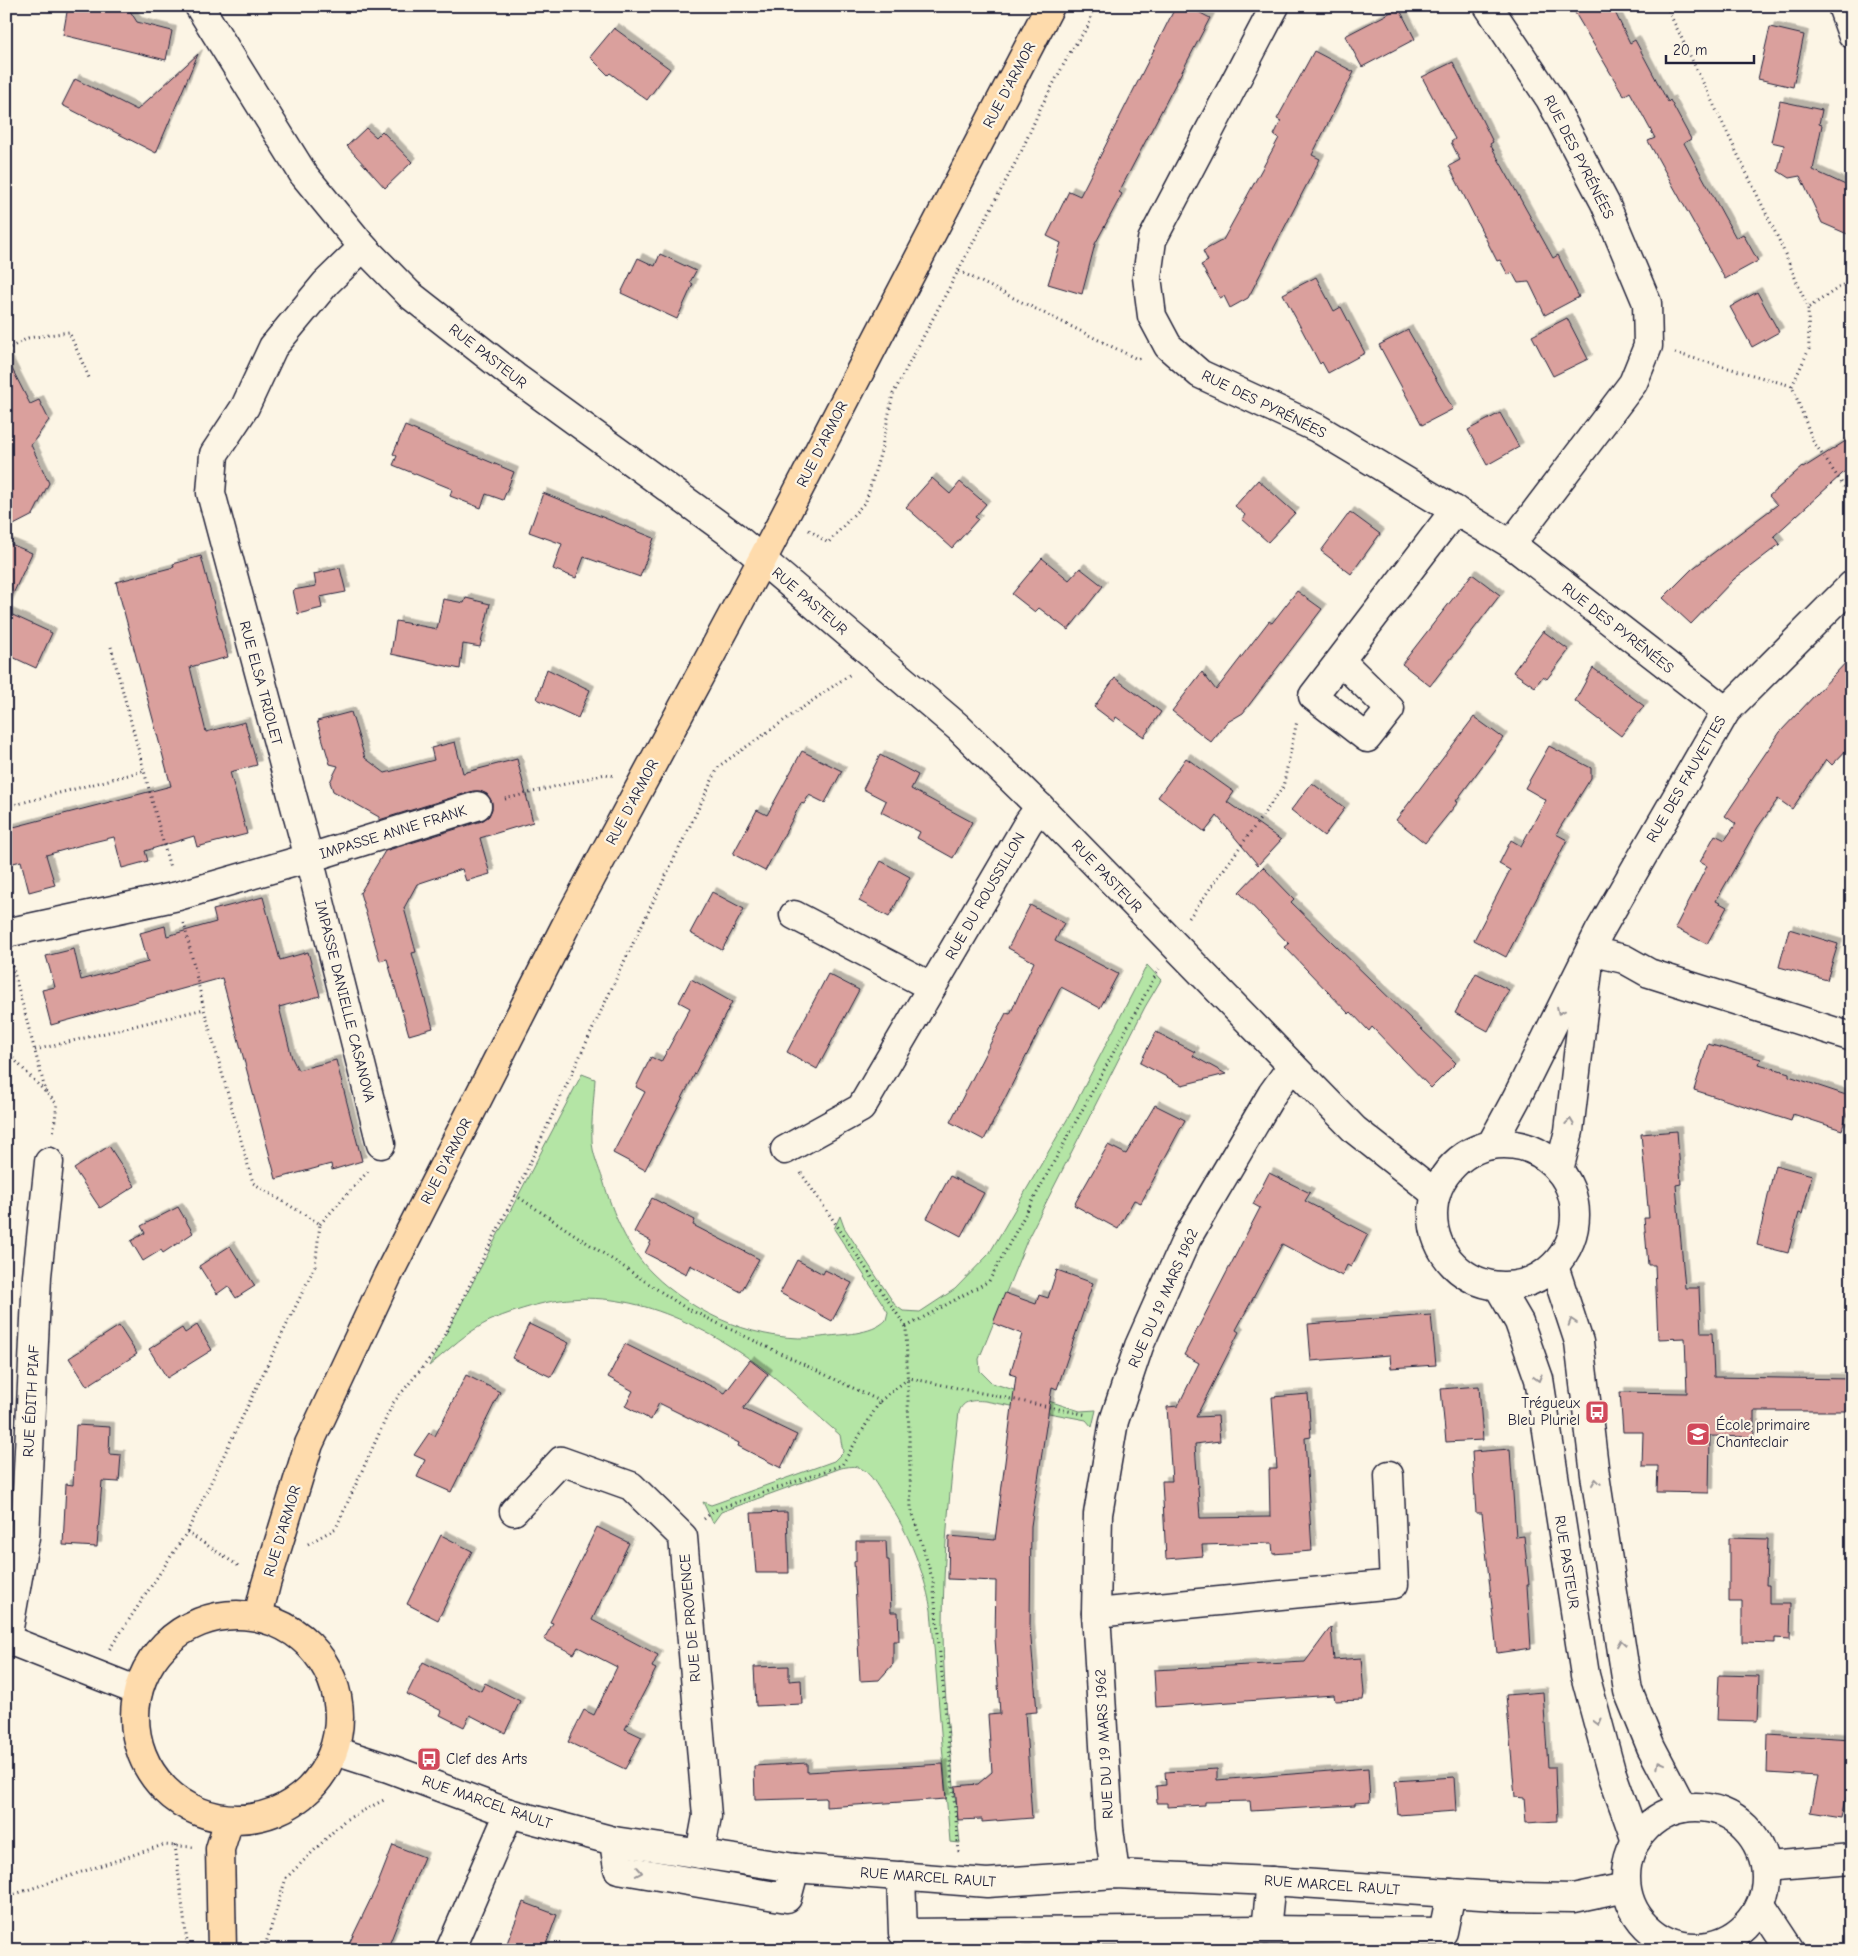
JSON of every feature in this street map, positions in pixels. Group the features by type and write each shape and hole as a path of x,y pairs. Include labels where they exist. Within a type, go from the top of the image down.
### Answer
{"main road":[{"name":"RUE D'ARMOR","path":"258,1616 309,1444 380,1293 568,922 786,515 1050,6"},
{"path":"227,1614 258,1616 291,1629 317,1652 334,1682 340,1716 335,1751 319,1780 294,1803 263,1817 229,1820 200,1813 174,1798 153,1776 140,1750 134,1720 138,1691 150,1662 170,1638 197,1622 227,1614"},
{"path":"222,1950 220,1849 229,1820"}],"street":[{"name":"RUE PASTEUR","path":"199,6 304,175 363,247 409,294 515,377 734,536 798,588 958,727 1040,807 1355,1130 1436,1194"},
{"name":"RUE DES PYRÉNÉES","path":"1275,6 1152,240 1147,277 1152,316 1168,346 1200,374 1317,428 1511,544 1726,711"},
{"name":"RUE DES PYRÉNÉES","path":"1488,6 1550,99 1605,203 1647,302 1648,346 1633,383 1511,544"},
{"path":"1842,6 1852,34"},
{"name":"RUE ELSA TRIOLET","path":"309,858 211,493 214,454 245,408 273,347 326,283 363,247"},
{"path":"1341,661 1390,709 1367,738 1313,696 1455,510"},
{"name":"RUE DES FAUVETTES","path":"1491,1145 1590,951 1726,711 1852,585"},
{"name":"IMPASSE ANNE FRANK","path":"309,858 477,806"},
{"name":"RUE DU ROUSSILLON","path":"785,1150 861,1108 1024,829 1040,807"},
{"path":"9,946 309,858"},
{"name":"IMPASSE DANIELLE CASANOVA","path":"309,858 382,1144"},
{"path":"794,915 932,987"},
{"path":"1590,951 1624,959 1649,973 1852,1037"},
{"name":"RUE DES FAUVETTES","path":"1559,1170 1569,1131 1590,951"},
{"name":"RUE DU 19 MARS 1962","path":"1115,1874 1109,1828 1096,1613 1098,1514 1114,1421 1139,1346 1187,1238 1272,1094 1292,1066"},
{"path":"1510,1144 1528,1148 1546,1157 1559,1170 1570,1188 1575,1208 1574,1229 1567,1249 1554,1266 1538,1278 1518,1285 1498,1286 1477,1281 1465,1274 1445,1255 1436,1236 1433,1215 1436,1194 1444,1176 1456,1162 1473,1151 1491,1145 1510,1144"},
{"name":"RUE ÉDITH PIAF","path":"7,1639 25,1537 37,1276 49,1162"},
{"path":"1554,1266 1579,1342 1595,1474 1628,1691 1651,1746 1683,1808"},
{"name":"RUE PASTEUR","path":"1498,1286 1519,1322 1540,1379 1585,1675 1611,1771 1636,1840"},
{"name":"RUE DE PROVENCE","path":"514,1511 561,1461 631,1486 683,1537 706,1816 700,1854"},
{"path":"1096,1613 1394,1584 1389,1475"},
{"path":"7,1639 138,1691"},
{"name":"RUE MARCEL RAULT","path":"335,1751 388,1768 510,1813 614,1841 795,1868 987,1883 1115,1874 1574,1898 1626,1887"},
{"path":"1706,1807 1727,1814 1739,1822 1746,1827 1759,1845 1766,1866 1766,1886 1761,1906 1751,1922 1726,1947 1685,1948 1664,1940 1646,1926 1633,1909 1626,1887 1627,1863 1636,1840 1648,1825 1664,1814 1683,1808 1706,1807"},
{"path":"450,1950 510,1813"},
{"path":"614,1841 618,1869 787,1898 795,1868"},
{"path":"1766,1866 1852,1859"},
{"path":"901,1876 903,1933 1266,1930 1442,1932 1451,1893"},
{"path":"1266,1930 1271,1882"},
{"path":"1761,1906 1790,1950"}],"path":[{"path":"786,515 828,543 866,501 881,451 893,394 1022,150 1041,107 1072,49 1088,25 1093,6"},
{"path":"1666,6 1779,240 1808,308 1809,350 1792,386 1812,441 1852,498"},
{"path":"959,271 1137,359 1168,346"},
{"path":"1808,308 1852,279"},
{"path":"6,350 28,338 69,332 90,380"},
{"path":"1648,346 1792,386"},
{"path":"111,647 178,896 204,1009 253,1183 320,1224"},
{"path":"306,1546 336,1528 393,1403 437,1350 515,1195 624,962 719,766 875,656"},
{"path":"906,1327 989,1281 1158,971 1166,936 1192,916 1283,787 1298,714 1313,696"},
{"path":"6,807 143,771"},
{"path":"477,806 605,774 642,784"},
{"path":"9,946 46,1093"},
{"path":"35,1050 204,1009"},
{"path":"6,1051 57,1104 49,1162"},
{"path":"94,1673 187,1532 315,1266 320,1224 370,1168 382,1144"},
{"path":"785,1150 906,1327 910,1378 911,1508 933,1581 961,1880"},
{"path":"515,1195 684,1307 880,1401"},
{"path":"683,1537 715,1510 842,1465 880,1401 910,1378 1114,1421"},
{"path":"187,1532 266,1584"},
{"path":"264,1950 286,1878 345,1820 384,1800 388,1768"},
{"path":"6,1891 12,1895 163,1845 220,1849"},
{"path":"176,1846 188,1950"}],"green space":[{"path":"1147,965 1161,980 1145,1007 1028,1238 979,1359 980,1371 992,1383 1080,1411 1096,1410 1092,1427 1086,1420 985,1401 966,1403 959,1412 948,1520 943,1601 943,1655 960,1843 950,1842 931,1610 928,1594 912,1547 898,1518 874,1481 866,1472 858,1467 841,1468 721,1512 713,1523 703,1502 711,1505 834,1461 843,1452 840,1435 773,1377 725,1343 699,1328 672,1316 645,1307 617,1301 588,1298 559,1300 509,1313 489,1321 471,1332 429,1366 582,1074 595,1079 592,1125 593,1150 611,1205 622,1230 635,1253 652,1273 688,1302 708,1314 730,1323 776,1336 821,1337 873,1329 886,1320 888,1312 834,1229 840,1216 844,1227 895,1305 903,1311 920,1312 955,1289 989,1254 1068,1118"}],"building":[{"path":"68,6 127,6 137,22 172,31 166,60 63,35"},
{"path":"1176,6 1187,6 1210,18 1119,192 1122,194 1095,244 1082,294 1048,284 1061,243 1047,236 1069,191 1080,196"},
{"path":"1571,6 1612,6 1630,43 1635,40 1668,102 1670,100 1691,139 1684,143 1736,238 1743,234 1758,261 1725,279 1648,141 1655,138 1630,92 1624,96"},
{"path":"1399,8 1415,39 1362,67 1345,36"},
{"path":"1770,27 1804,35 1793,87 1758,79"},
{"path":"614,28 670,69 647,100 610,73 608,75 590,57"},
{"path":"1314,51 1354,72 1312,155 1320,159 1248,298 1230,308 1224,296 1220,298 1201,265 1208,261 1203,251 1223,240 1279,138 1274,135 1281,121 1277,119"},
{"path":"198,54 156,153 62,105 75,79 137,110"},
{"path":"1453,62 1493,142 1490,144 1553,258 1558,255 1579,297 1545,315 1529,282 1518,283 1512,272 1508,275 1500,260 1497,261 1449,166 1460,160 1451,142 1455,139 1422,77"},
{"path":"1780,101 1822,110 1819,124 1822,125 1813,170 1852,188 1852,236 1822,223 1800,176 1789,178 1778,171 1784,145 1771,142"},
{"path":"366,128 376,137 382,131 412,162 385,188 347,146"},
{"path":"660,254 696,271 690,282 693,284 677,319 621,293 638,258 655,266"},
{"path":"1316,277 1334,311 1341,307 1365,353 1328,373 1322,362 1320,364 1283,294"},
{"path":"1757,292 1779,332 1752,347 1730,307"},
{"path":"1567,318 1588,359 1553,376 1532,336"},
{"path":"1408,330 1453,409 1422,425 1379,345"},
{"path":"6,357 30,404 39,400 49,420 31,445 49,483 33,515 6,529"},
{"path":"1500,413 1519,447 1487,465 1468,430"},
{"path":"405,426 514,472 503,500 486,494 481,508 450,496 452,489 393,465 397,456 393,454"},
{"path":"1852,437 1852,465 1774,536 1780,544 1734,579 1691,624 1663,598 1692,569 1777,505 1769,496 1802,467"},
{"path":"932,478 950,494 960,482 986,504 975,517 978,519 952,548 906,507"},
{"path":"1258,480 1295,513 1268,542 1242,519 1245,515 1235,506"},
{"path":"543,493 654,538 640,577 584,557 576,578 553,569 562,544 529,532"},
{"path":"1350,512 1380,534 1351,574 1321,551"},
{"path":"6,542 32,553 6,609"},
{"path":"201,556 228,657 190,667 206,732 245,722 257,765 230,772 247,834 197,847 194,836 145,851 148,861 122,868 114,837 85,844 46,855 55,885 29,892 21,861 6,865 6,829 171,786 116,582 174,567 173,564"},
{"path":"1042,558 1069,580 1080,568 1103,586 1068,630 1039,608 1035,612 1012,594"},
{"path":"340,568 346,592 320,597 322,608 298,614 293,590 316,586 314,574"},
{"path":"1472,574 1500,595 1430,686 1402,664"},
{"path":"1297,591 1322,609 1243,713 1226,723 1211,742 1172,711 1202,672 1216,690 1269,621 1272,623"},
{"path":"466,598 490,604 480,647 463,644 460,669 391,654 396,621 437,629 443,599 464,603"},
{"path":"6,612 52,633 36,668 6,654"},
{"path":"1543,631 1569,650 1547,679 1543,676 1535,687 1513,672"},
{"path":"1852,656 1852,744 1832,765 1826,759 1792,809 1778,799 1758,827 1716,901 1727,907 1707,944 1675,928 1707,866 1700,862 1715,835 1725,840 1736,824 1725,816 1748,779 1780,732"},
{"path":"1593,668 1644,706 1621,736 1575,701"},
{"path":"547,669 590,690 578,718 537,699"},
{"path":"1115,678 1161,712 1144,737 1116,717 1114,722 1094,707"},
{"path":"351,712 365,758 385,773 434,760 431,748 455,742 463,773 517,759 533,822 480,838 490,874 466,881 462,869 417,884 404,908 416,952 412,953 433,1028 409,1035 387,959 380,961 360,893 385,851 482,821 489,816 492,802 487,794 473,791 379,820 379,817 333,791 330,782 338,766 330,764 317,721"},
{"path":"1474,717 1503,738 1456,801 1458,802 1425,843 1396,820"},
{"path":"1549,746 1591,768 1591,778 1556,834 1567,840 1506,957 1474,940 1510,870 1499,864 1511,840 1521,846 1546,800 1525,788"},
{"path":"802,751 842,771 825,803 809,795 804,804 801,803 765,871 733,854 757,810 767,815"},
{"path":"880,755 918,775 911,789 972,822 953,858 917,838 920,832 881,812 886,801 863,789"},
{"path":"1186,758 1234,792 1227,802 1281,840 1258,865 1217,816 1205,832 1158,797"},
{"path":"1312,783 1345,808 1324,836 1291,810"},
{"path":"881,861 910,877 889,917 859,901"},
{"path":"1263,867 1294,899 1291,902 1456,1063 1431,1088 1372,1027 1369,1031 1351,1012 1349,1014 1285,947 1289,944 1239,892"},
{"path":"712,892 744,909 722,950 690,933"},
{"path":"263,897 280,960 308,952 320,996 279,1007 292,1058 298,1070 336,1060 362,1161 332,1170 331,1164 276,1179 222,978 51,1025 42,990 55,987 46,956 74,949 81,980 148,962 140,933 165,926 167,936 216,922 213,910"},
{"path":"1030,905 1064,923 1055,941 1118,974 1100,1008 1061,987 984,1140 950,1122 1006,1013 1010,1014 1034,962 1008,948"},
{"path":"1789,929 1838,944 1827,980 1779,967"},
{"path":"1476,973 1509,990 1488,1031 1455,1013"},
{"path":"828,974 859,990 817,1069 787,1052"},
{"path":"691,979 732,1002 645,1170 613,1153 645,1092 636,1087 651,1057 661,1062 690,1008 679,1002"},
{"path":"1156,1032 1195,1052 1193,1056 1226,1074 1182,1085 1140,1063"},
{"path":"1708,1044 1761,1059 1759,1064 1789,1073 1789,1076 1852,1097 1842,1130 1793,1114 1791,1121 1694,1090"},
{"path":"1155,1105 1185,1120 1141,1203 1134,1200 1118,1229 1074,1205 1108,1145 1126,1154"},
{"path":"1677,1131 1681,1184 1676,1185 1685,1288 1699,1288 1701,1333 1712,1333 1714,1377 1852,1379 1852,1411 1754,1411 1754,1437 1710,1436 1709,1493 1657,1492 1658,1466 1642,1466 1643,1432 1623,1432 1620,1392 1687,1393 1685,1338 1658,1339 1655,1265 1648,1265 1644,1218 1649,1218 1641,1134"},
{"path":"109,1146 135,1186 100,1208 74,1169"},
{"path":"1775,1165 1812,1175 1802,1214 1799,1213 1788,1253 1757,1245"},
{"path":"1269,1173 1310,1193 1305,1201 1368,1234 1351,1267 1347,1265 1342,1276 1282,1244 1236,1330 1239,1332 1196,1417 1218,1416 1220,1441 1195,1444 1200,1518 1270,1517 1269,1469 1277,1469 1272,1397 1308,1394 1311,1437 1305,1438 1312,1551 1273,1554 1272,1543 1202,1545 1203,1556 1166,1559 1162,1481 1172,1481 1167,1407 1178,1406 1199,1363 1184,1355 1260,1208 1253,1204"},
{"path":"950,1176 984,1193 961,1236 927,1218"},
{"path":"652,1198 695,1220 693,1225 759,1259 741,1292 690,1265 686,1274 645,1253 651,1241 634,1232"},
{"path":"178,1207 193,1233 163,1253 161,1250 143,1261 131,1241 145,1233 141,1226"},
{"path":"230,1246 255,1286 236,1298 228,1286 217,1294 199,1266"},
{"path":"797,1260 823,1274 825,1270 852,1283 832,1321 780,1293"},
{"path":"1057,1270 1093,1283 1057,1389 1052,1387 1031,1526 1030,1627 1037,1712 1025,1713 1032,1818 982,1822 982,1819 958,1820 955,1786 978,1784 992,1772 988,1715 1000,1714 995,1638 996,1581 948,1579 949,1536 995,1540 1016,1376 1010,1374 1022,1334 993,1323 1005,1293 1036,1304 1039,1295 1048,1298"},
{"path":"1431,1315 1436,1365 1391,1368 1390,1355 1311,1361 1308,1324"},
{"path":"529,1324 569,1343 551,1377 512,1358"},
{"path":"197,1325 212,1350 167,1378 149,1349 182,1328 185,1333"},
{"path":"119,1326 137,1354 87,1386 69,1358"},
{"path":"625,1344 725,1393 750,1360 768,1374 743,1409 797,1435 781,1468 738,1446 739,1443 659,1403 651,1420 625,1406 633,1391 608,1377"},
{"path":"466,1375 500,1392 451,1492 417,1477 425,1460 414,1455 429,1433 435,1436"},
{"path":"1479,1386 1483,1440 1446,1442 1441,1389"},
{"path":"76,1425 110,1427 109,1454 121,1455 119,1482 102,1481 97,1547 63,1545 66,1484 73,1485"},
{"path":"1510,1449 1516,1537 1524,1536 1529,1585 1527,1585 1531,1648 1497,1653 1482,1513 1476,1513 1472,1452"},
{"path":"787,1512 789,1573 756,1573 751,1513"},
{"path":"597,1527 629,1543 592,1620 658,1655 652,1667 656,1669 625,1729 642,1737 625,1769 568,1742 584,1710 594,1715 617,1667 578,1647 574,1654 544,1639 553,1623 550,1622"},
{"path":"441,1535 472,1551 438,1620 407,1604"},
{"path":"1729,1538 1768,1539 1766,1585 1769,1585 1769,1604 1791,1604 1790,1639 1775,1638 1775,1643 1742,1642 1742,1602 1729,1602"},
{"path":"856,1541 886,1541 887,1560 889,1560 891,1612 898,1612 899,1641 893,1641 893,1664 879,1680 860,1681 854,1562 856,1561"},
{"path":"1331,1627 1334,1660 1361,1658 1363,1700 1335,1701 1334,1695 1156,1707 1154,1670 1305,1662"},
{"path":"423,1662 481,1691 485,1683 520,1701 505,1733 470,1715 464,1727 440,1715 442,1711 407,1694"},
{"path":"789,1666 789,1681 801,1680 802,1704 756,1706 754,1667"},
{"path":"1719,1675 1759,1676 1757,1721 1717,1720"},
{"path":"1543,1692 1548,1767 1555,1767 1557,1821 1526,1823 1524,1798 1515,1797 1506,1695"},
{"path":"1768,1734 1852,1739 1852,1789 1848,1788 1842,1817 1810,1812 1817,1776 1767,1773"},
{"path":"807,1763 807,1772 943,1764 946,1799 826,1807 826,1798 755,1800 754,1766"},
{"path":"1368,1768 1370,1802 1355,1803 1355,1805 1251,1811 1250,1801 1205,1802 1205,1805 1167,1807 1167,1803 1157,1803 1156,1786 1166,1785 1165,1772 1217,1769 1217,1780"},
{"path":"1454,1777 1456,1811 1398,1815 1395,1781"},
{"path":"393,1845 424,1857 387,1950 346,1950 377,1886"},
{"path":"523,1902 557,1915 544,1950 507,1950 509,1944 507,1943"}],"place":[{"name":"Trégueux Bleu Pluriel","path":"1597,1412"},
{"name":"École primaire Chanteclair","path":"1698,1434"},
{"name":"Clef des Arts","path":"429,1759"}]}
